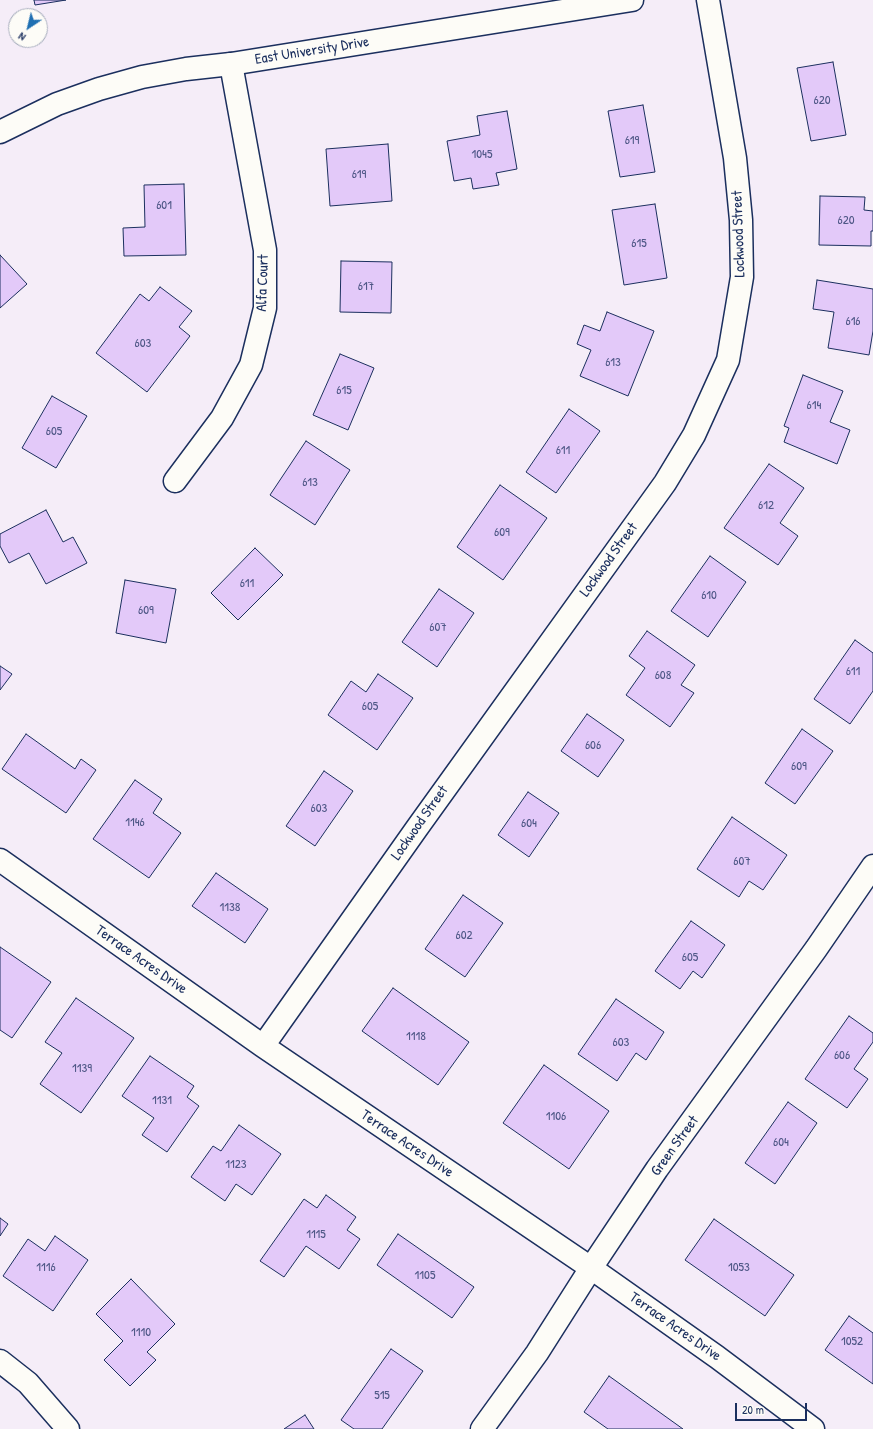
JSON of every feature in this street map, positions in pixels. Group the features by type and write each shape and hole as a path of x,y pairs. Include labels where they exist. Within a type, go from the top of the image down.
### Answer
{"street":[{"name":"East University Drive","path":"0,132 57,104 99,89 142,77 632,0"},
{"name":"Lockwood Street","path":"263,1046 665,482 694,435 728,360 742,277 741,220 735,158 708,0"},
{"name":"Alfa Court","path":"175,481 222,418 251,366 265,308 265,250 231,64"},
{"name":"Terrace Acres Drive","path":"0,860 263,1046 591,1268 717,1357 813,1429"},
{"name":"Green Street","path":"482,1429 537,1353 591,1268 657,1169 816,949 873,866"},
{"path":"0,1361 28,1383 68,1429"}],"building":[{"path":"34,0 66,0 35,5"},
{"path":"833,62 846,135 811,141 797,68"},
{"path":"643,105 655,172 620,177 608,111"},
{"path":"507,111 517,169 496,173 499,185 473,189 471,178 454,181 447,141 480,135 477,116"},
{"path":"388,144 392,201 330,206 326,149"},
{"path":"184,184 186,255 124,256 123,228 145,227 144,185"},
{"path":"820,196 865,197 864,210 873,211 871,246 819,245"},
{"path":"655,204 667,278 624,285 612,210"},
{"path":"0,255 27,284 0,308"},
{"path":"341,261 392,262 391,313 340,312"},
{"path":"817,280 873,289 873,331 869,355 828,348 834,312 813,309"},
{"path":"160,287 192,311 179,327 190,336 147,392 96,353 140,294 149,301"},
{"path":"607,312 654,331 628,396 580,376 591,350 577,344 584,325 600,331"},
{"path":"340,354 374,368 348,430 313,415"},
{"path":"803,375 843,391 830,422 850,430 837,464 784,442 789,428 784,426"},
{"path":"52,396 87,416 56,468 22,448"},
{"path":"569,409 600,431 556,493 526,472"},
{"path":"306,441 350,470 315,525 270,495"},
{"path":"769,464 804,488 780,523 798,536 778,565 724,528"},
{"path":"500,485 547,518 503,580 457,547"},
{"path":"46,510 63,542 73,537 87,563 46,584 29,553 9,563 0,546 0,534"},
{"path":"255,548 283,575 238,620 211,593"},
{"path":"710,556 746,582 708,637 671,611"},
{"path":"125,580 176,589 166,643 116,633"},
{"path":"439,589 474,613 437,667 402,642"},
{"path":"647,631 695,665 681,685 694,693 670,727 626,695 645,668 629,656"},
{"path":"855,640 873,653 873,691 850,724 814,699"},
{"path":"0,666 12,674 0,690"},
{"path":"378,674 413,698 377,750 328,715 351,681 366,692"},
{"path":"587,714 624,740 598,777 561,751"},
{"path":"802,729 833,751 795,804 765,783"},
{"path":"26,734 75,769 81,759 96,770 66,813 2,769"},
{"path":"324,771 353,791 315,846 286,826"},
{"path":"135,780 162,799 153,813 181,833 149,878 93,839"},
{"path":"528,792 559,813 529,857 498,835"},
{"path":"732,817 787,855 763,890 749,881 739,897 697,869"},
{"path":"216,873 268,909 245,943 192,906"},
{"path":"463,895 503,923 465,977 425,949"},
{"path":"691,921 725,945 702,978 693,971 680,989 655,971"},
{"path":"0,947 51,982 12,1038 0,1030"},
{"path":"393,988 469,1042 438,1085 362,1031"},
{"path":"76,998 134,1038 81,1113 40,1084 62,1053 45,1042"},
{"path":"616,999 664,1032 646,1060 636,1053 617,1081 578,1054"},
{"path":"849,1016 873,1033 873,1042 854,1069 868,1079 847,1108 805,1079"},
{"path":"150,1056 194,1086 187,1097 199,1106 167,1152 142,1135 154,1118 122,1096"},
{"path":"544,1065 609,1111 569,1169 503,1123"},
{"path":"788,1102 817,1123 775,1184 745,1163"},
{"path":"239,1125 281,1154 252,1195 236,1184 225,1201 191,1177 213,1146 221,1151"},
{"path":"326,1195 356,1217 347,1230 360,1239 339,1269 306,1246 284,1277 260,1261 304,1199 317,1208"},
{"path":"0,1218 8,1224 0,1236"},
{"path":"714,1219 794,1275 765,1316 685,1260"},
{"path":"398,1234 474,1287 452,1318 377,1265"},
{"path":"55,1236 88,1260 53,1311 3,1276 28,1239 45,1251"},
{"path":"131,1279 175,1324 147,1352 156,1360 130,1386 104,1360 123,1341 96,1314"},
{"path":"849,1316 873,1333 873,1384 825,1350"},
{"path":"391,1349 423,1371 382,1429 354,1429 341,1420"},
{"path":"609,1376 683,1429 608,1429 584,1412"},
{"path":"305,1415 314,1429 284,1429"}]}
